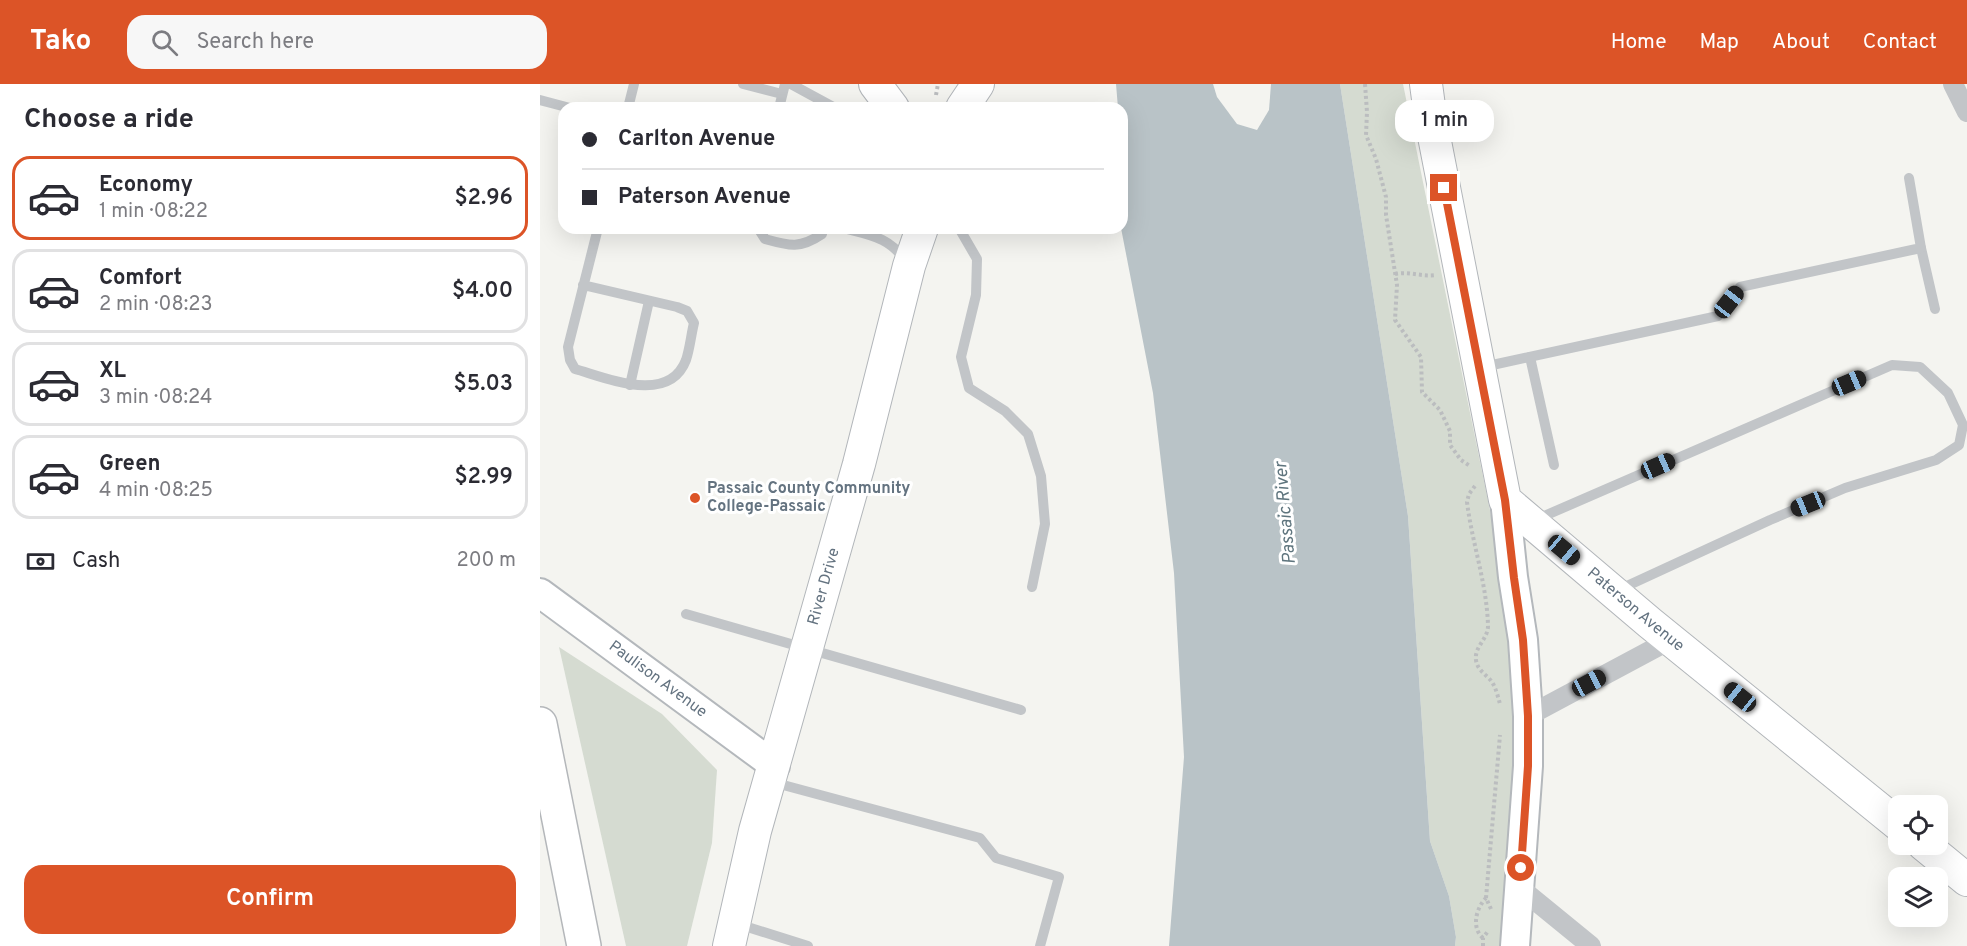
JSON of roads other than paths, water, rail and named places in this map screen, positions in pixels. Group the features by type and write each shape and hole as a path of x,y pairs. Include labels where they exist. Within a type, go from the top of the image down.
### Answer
{"highway":[{"path":"540,724 584,946"}],"main road":[{"path":"875,84 888,102"},
{"path":"955,102 957,84"},
{"path":"966,102 978,84"},
{"path":"1426,84 1431,121 1505,500"},
{"path":"909,266 913,234"},
{"name":"River Drive","path":"732,934 755,831 859,464 909,266 920,234"},
{"name":"Paterson Avenue","path":"1505,500 1670,640 1888,816"},
{"path":"1936,855 1967,880"}],"street":[{"path":"1953,84 1967,112"},
{"path":"1505,500 1523,640 1515,713 1528,766 1515,946"},
{"name":"Paulison Avenue","path":"540,593 605,641 772,774"},
{"path":"1515,713 1670,640"},
{"path":"1520,888 1591,946"}],"lane":[{"path":"630,102 634,84"},
{"path":"743,84 784,89"},
{"path":"791,84 824,102"},
{"path":"540,100 558,105"},
{"path":"1909,178 1921,248 1935,309"},
{"path":"584,285 687,311 694,323 685,361 675,376 656,384 638,387 575,369 570,360 568,347 597,234"},
{"path":"762,234 765,239 785,244 807,244 822,234"},
{"path":"867,234 883,238 899,251 909,266"},
{"path":"962,234 977,259 976,296 961,357 969,388 1005,411 1028,434 1041,476 1045,524 1032,587"},
{"path":"1479,368 1718,316 1740,287 1921,248"},
{"path":"630,384 649,300"},
{"path":"1530,357 1554,465"},
{"path":"1531,522 1892,365 1920,367 1948,393 1963,425 1959,445 1936,460 1845,488 1695,553 1613,592"},
{"path":"686,614 1021,710"},
{"path":"772,774 980,838 996,858 1059,877 1040,946"},
{"path":"732,934 808,946"}],"water":[{"name":"Passaic River","path":"1116,84 1340,84 1408,516 1430,841 1449,896 1456,937 1455,946 1169,946 1184,757 1174,573 1153,393 1122,234 1128,234 1128,102 1118,102"}],"place":[{"name":"Passaic County Community College-Passaic","path":"695,498"}]}
